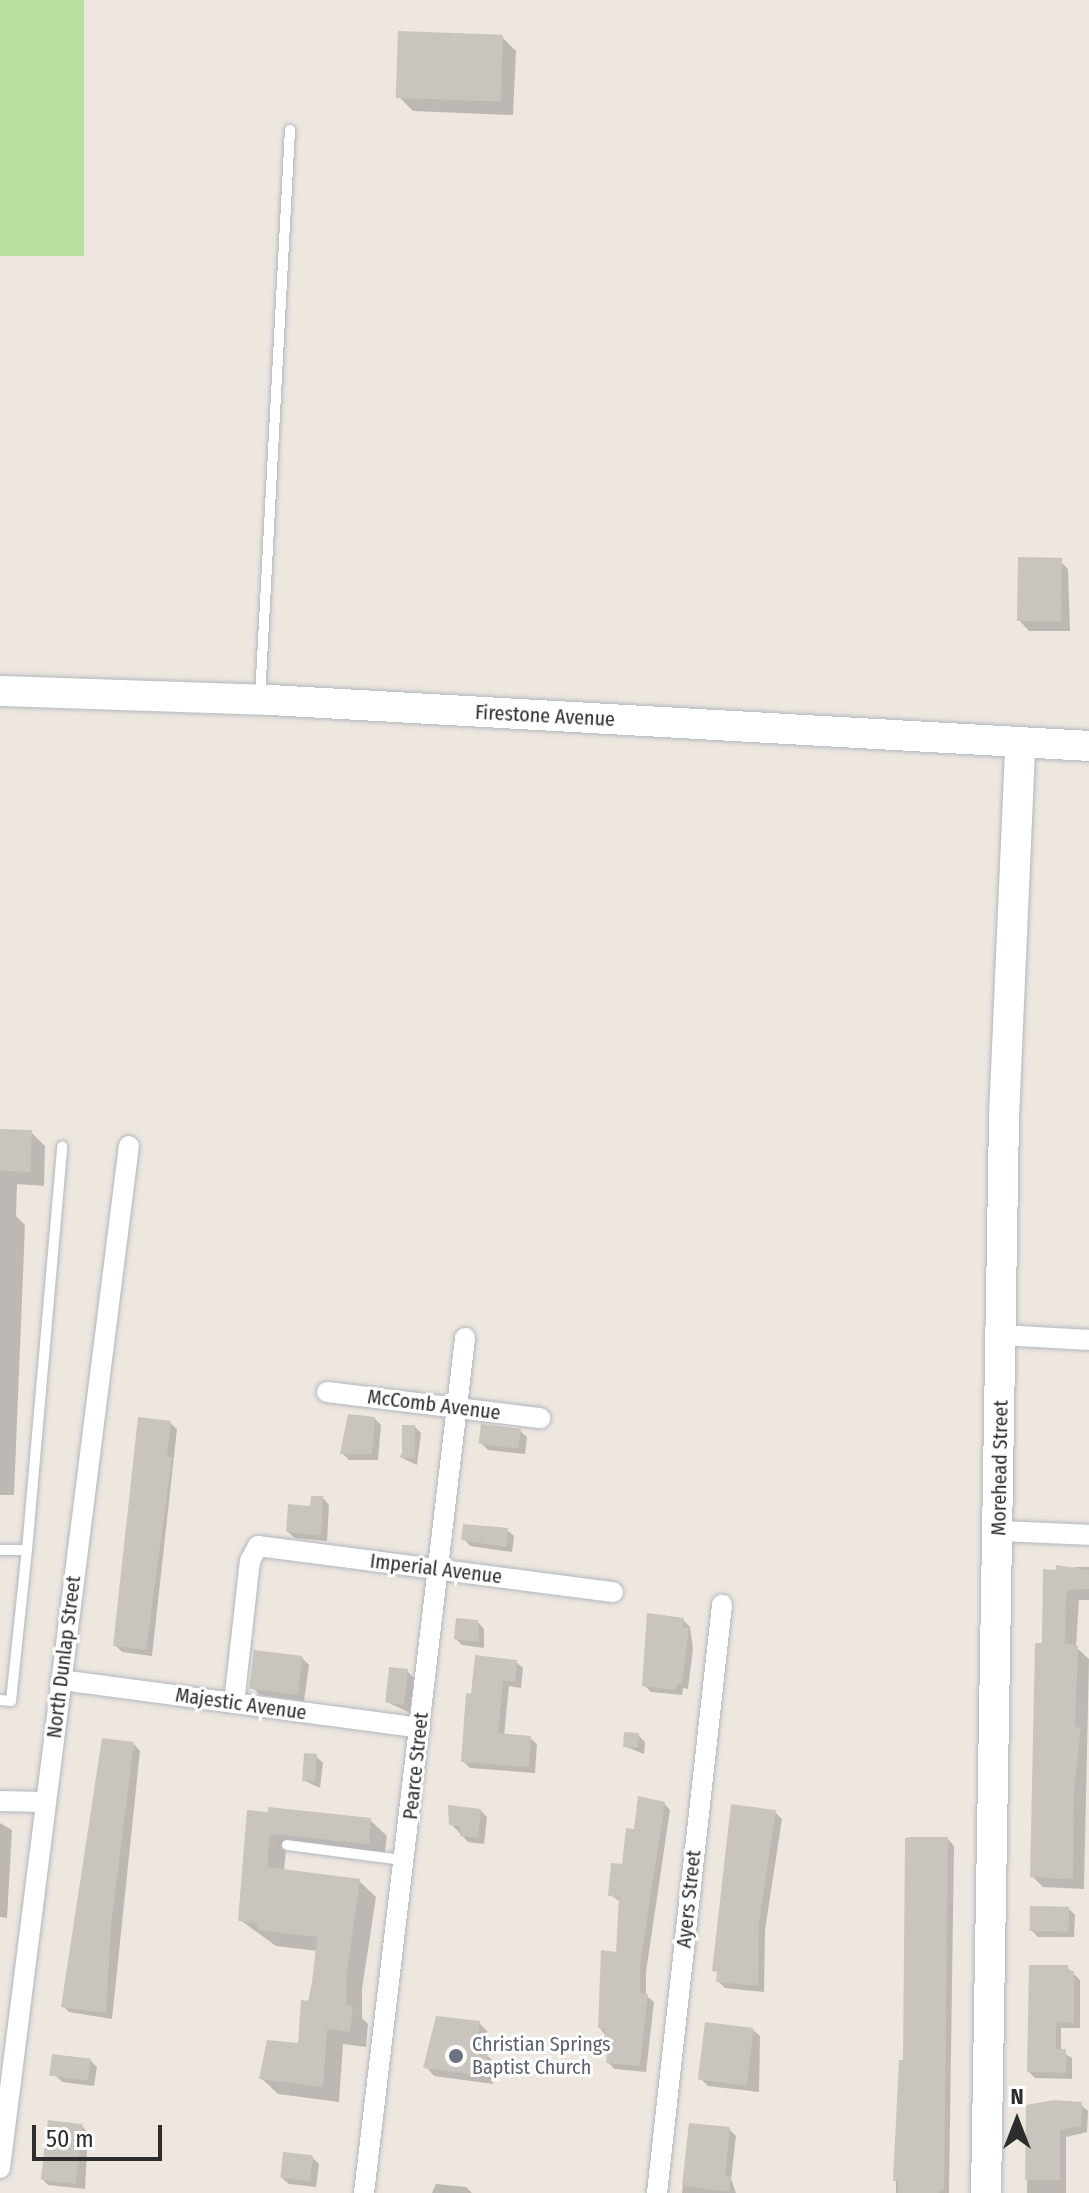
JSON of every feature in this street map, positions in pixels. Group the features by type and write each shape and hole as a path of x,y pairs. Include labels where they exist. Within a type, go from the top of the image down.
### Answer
{"street":[{"name":"Firestone Avenue","path":"0,691 260,700 1089,746"},
{"name":"Morehead Street","path":"986,2193 1004,1117 1020,744"},
{"name":"North Dunlap Street","path":"0,2168 129,1146"},
{"path":"1002,1335 1089,1340"},
{"name":"Pearce Street","path":"364,2193 465,1338"},
{"name":"McComb Avenue","path":"327,1392 540,1418"},
{"path":"999,1531 1089,1535"},
{"name":"Imperial Avenue","path":"234,1703 250,1561 258,1546 613,1592"},
{"name":"Ayers Street","path":"657,2193 722,1605"},
{"name":"Majestic Avenue","path":"61,1680 420,1728"},
{"path":"0,1801 45,1802"}],"lane":[{"path":"260,700 290,130"},
{"path":"0,1700 11,1701 62,1147"},
{"path":"0,1550 27,1550"},
{"path":"287,1845 405,1860"}],"green space":[{"path":"0,0 84,0 84,256 0,256"}],"building":[{"path":"398,31 503,35 501,102 396,98"},
{"path":"1018,557 1062,558 1061,622 1017,621"},
{"path":"0,1129 32,1130 31,1172 0,1171"},
{"path":"348,1414 375,1417 372,1454 340,1454"},
{"path":"138,1417 171,1421 167,1457 172,1457 146,1650 113,1646"},
{"path":"481,1424 521,1429 518,1449 479,1444"},
{"path":"402,1425 415,1425 415,1458 402,1458"},
{"path":"311,1496 323,1496 321,1536 286,1532 288,1504 310,1506"},
{"path":"463,1524 508,1528 506,1547 461,1540"},
{"path":"1056,1565 1089,1570 1089,1589 1068,1590 1066,1596 1065,1643 1078,1646 1075,1727 1081,1727 1074,1789 1073,1879 1030,1877 1035,1643 1042,1643 1043,1569 1056,1570"},
{"path":"647,1613 684,1618 683,1627 689,1628 682,1683 677,1683 676,1690 642,1686"},
{"path":"456,1618 478,1620 479,1642 454,1639"},
{"path":"254,1650 303,1656 298,1695 249,1689"},
{"path":"475,1655 517,1660 515,1682 503,1681 498,1733 531,1736 529,1767 461,1762 466,1693 471,1694"},
{"path":"389,1667 408,1669 404,1705 385,1703"},
{"path":"624,1732 639,1733 638,1748 623,1747"},
{"path":"102,1738 134,1742 111,1925 106,2013 61,2007"},
{"path":"304,1753 317,1754 315,1782 302,1781"},
{"path":"638,1796 665,1802 640,1964 640,1993 648,1994 640,2066 606,2063 608,2039 604,2038 605,2029 598,2028 601,1950 616,1952 619,1897 608,1896 611,1863 622,1864 626,1828 634,1829"},
{"path":"731,1804 776,1810 759,1922 758,1986 716,1982 717,1972 712,1971"},
{"path":"448,1805 481,1809 478,1838 460,1836 461,1826 449,1825"},
{"path":"268,1807 371,1818 369,1844 270,1834 267,1867 360,1879 347,1972 346,2005 353,2006 350,2032 327,2029 323,2087 259,2079 267,2040 298,2043 301,2000 310,2001 317,1937 257,1930 258,1923 238,1921 247,1810 268,1812"},
{"path":"948,1837 944,2188 938,2193 898,2193 898,2181 893,2181 899,2060 903,2060 905,1838"},
{"path":"1030,1906 1069,1907 1069,1932 1030,1931"},
{"path":"1029,1965 1068,1965 1068,1971 1074,1971 1074,2023 1056,2022 1056,2049 1066,2049 1066,2073 1027,2072"},
{"path":"436,2016 480,2021 476,2051 488,2052 485,2076 423,2068"},
{"path":"705,2022 754,2028 747,2086 698,2080"},
{"path":"52,2054 91,2059 88,2081 49,2076"},
{"path":"1054,2100 1082,2102 1081,2126 1060,2130 1060,2180 1025,2180 1026,2105"},
{"path":"48,2120 83,2124 75,2184 41,2180"},
{"path":"689,2123 730,2127 725,2175 731,2176 729,2192 682,2185"},
{"path":"283,2152 313,2155 310,2181 280,2178"}],"place":[{"name":"Christian Springs Baptist Church","path":"456,2056"}]}
